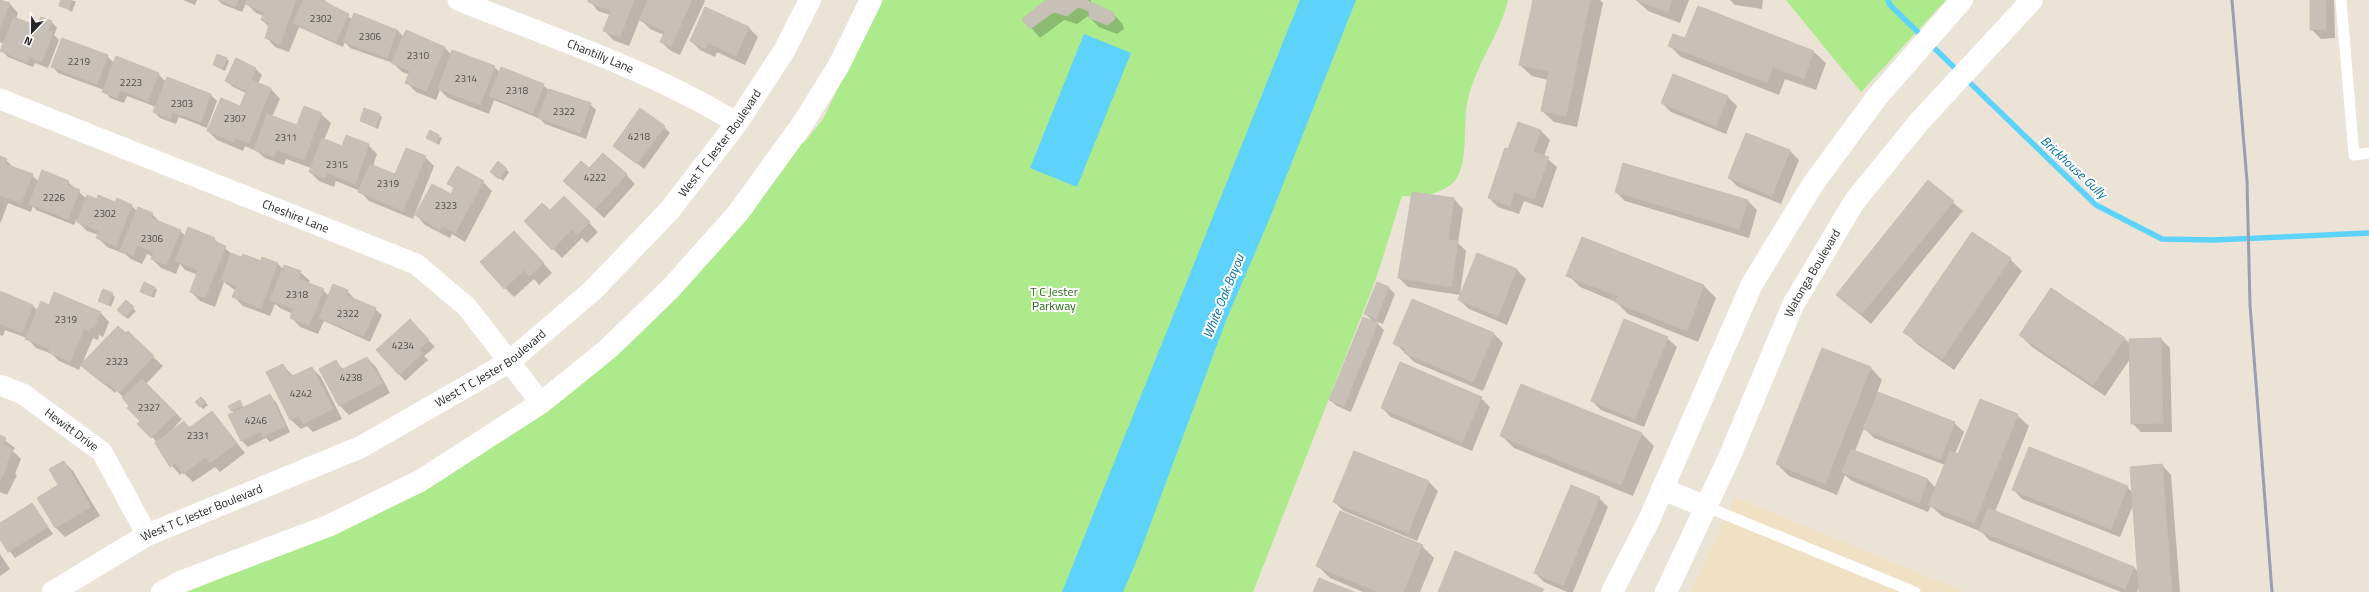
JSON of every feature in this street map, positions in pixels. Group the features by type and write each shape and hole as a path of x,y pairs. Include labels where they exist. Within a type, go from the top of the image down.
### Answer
{"main road":[{"name":"West T C Jester Boulevard","path":"53,592 147,535 360,447 509,362 592,291 669,211 737,123 784,51 810,0"},
{"path":"162,592 180,582 328,526 420,481 541,403 608,349 671,288 738,214 801,126 838,67 871,0"},
{"path":"1612,592 1662,489 1752,284 1812,184 1877,97 1962,0"},
{"name":"Watonga Boulevard","path":"1666,592 1707,507 1793,305 1854,202 1919,122 2032,0"},
{"path":"1662,489 1707,507"}],"street":[{"name":"Chantilly Lane","path":"458,0 643,74 714,109 737,123"},
{"name":"Cheshire Lane","path":"0,99 416,264 467,307 541,403"},
{"name":"Hewitt Drive","path":"0,385 23,394 102,452 147,535"}],"lane":[{"path":"2341,0 2354,155 2369,153"},
{"path":"1707,507 1915,592"}],"shaded area":[{"path":"1735,497 1965,592 1690,592"}],"green space":[{"name":"T C Jester Parkway","path":"881,0 1508,0 1500,25 1476,74 1468,99 1466,108 1464,153 1459,174 1454,182 1443,190 1422,196 1402,196 1376,279 1253,592 187,592 381,512 443,479 534,419 801,143 805,142 823,119"},
{"path":"1786,0 1946,0 1861,92"}],"water":[{"name":"White Oak Bayou","path":"1300,0 1356,0 1269,220 1227,318 1139,555 1123,592 1062,592"},
{"path":"1084,34 1131,53 1077,187 1030,168"}],"building":[{"path":"0,0 10,3 0,27"},
{"path":"61,0 72,0 69,9 59,6"},
{"path":"219,0 238,0 235,7"},
{"path":"247,0 296,0 280,44 265,38 270,23 261,20 264,12 245,4"},
{"path":"303,0 321,0 349,14 336,42 293,23"},
{"path":"588,0 634,0 620,37 603,31 611,11 588,2"},
{"path":"648,0 692,0 671,46 660,42 665,31 639,20"},
{"path":"1046,0 1086,0 1113,12 1115,19 1108,25 1089,18 1089,11 1078,7 1067,16 1054,12 1030,29 1022,19"},
{"path":"1533,0 1590,0 1566,116 1541,111 1549,71 1519,65"},
{"path":"1636,0 1672,0 1668,12"},
{"path":"2310,0 2326,0 2326,29 2310,30"},
{"path":"1698,6 1814,51 1804,79 1773,67 1767,83 1668,46 1673,34 1685,38"},
{"path":"705,7 749,27 736,56 708,43 705,49 690,41"},
{"path":"354,13 397,30 387,58 343,42"},
{"path":"14,17 37,26 41,17 52,21 48,31 53,33 42,62 29,57 27,62 0,51"},
{"path":"406,30 445,47 426,91 405,83 410,71 391,63"},
{"path":"62,38 108,55 97,84 51,67"},
{"path":"452,50 495,66 480,105 438,89"},
{"path":"217,54 227,58 222,69 213,65"},
{"path":"116,56 159,73 148,101 121,90 117,98 102,92"},
{"path":"236,58 256,68 246,91 225,81"},
{"path":"501,67 544,84 533,113 489,96"},
{"path":"1673,74 1728,96 1716,126 1661,103"},
{"path":"167,77 211,94 201,122 172,112 170,119 153,112"},
{"path":"251,80 271,88 249,143 235,138 234,142 207,131 221,98 240,106"},
{"path":"549,89 591,103 580,133 538,118"},
{"path":"304,106 322,113 304,160 277,150 274,157 254,149 267,114 297,125"},
{"path":"364,108 380,114 375,127 360,121"},
{"path":"640,108 665,126 637,164 613,146"},
{"path":"1518,122 1541,130 1533,152 1549,157 1534,199 1514,192 1510,206 1488,198 1505,148 1508,149"},
{"path":"430,130 439,135 436,143 426,138"},
{"path":"1746,133 1790,150 1772,196 1728,178"},
{"path":"346,135 369,144 355,184 327,173 325,179 309,172 322,138 342,146"},
{"path":"406,148 426,156 403,211 358,192 370,164 395,174"},
{"path":"603,153 627,174 595,209 563,181 581,161 589,168"},
{"path":"0,156 7,159 5,164 33,174 21,203 0,195"},
{"path":"498,161 507,169 499,179 490,172"},
{"path":"1623,163 1748,200 1739,229 1615,192"},
{"path":"457,166 484,181 455,233 442,226 440,230 415,215 432,184 451,194 454,187 447,184"},
{"path":"42,170 69,181 67,185 80,190 68,219 29,204"},
{"path":"1928,180 1954,201 1861,315 1836,295"},
{"path":"1412,192 1454,198 1448,240 1458,241 1451,287 1398,278"},
{"path":"87,195 97,199 98,195 115,202 117,198 132,205 116,246 96,238 99,231 77,222"},
{"path":"564,196 590,222 577,235 572,229 552,250 524,221 542,203 550,210"},
{"path":"138,207 153,213 151,218 181,230 166,265 151,259 154,252 137,245 133,256 120,250"},
{"path":"188,227 215,238 214,241 226,246 205,298 190,292 198,270 175,261"},
{"path":"514,231 544,263 529,276 524,270 504,289 480,262"},
{"path":"1972,232 2011,258 1942,359 1903,332"},
{"path":"1582,237 1704,285 1687,331 1615,302 1618,296 1566,276"},
{"path":"231,253 241,257 243,254 261,261 262,257 278,263 261,308 232,297 237,286 221,280"},
{"path":"1477,253 1517,269 1498,316 1458,300"},
{"path":"284,265 301,271 298,279 324,289 309,325 290,318 293,309 270,300"},
{"path":"144,282 155,287 151,296 140,292"},
{"path":"1377,282 1389,287 1376,319 1364,314"},
{"path":"333,284 348,290 346,295 376,308 364,336 319,318"},
{"path":"2051,288 2125,338 2093,385 2019,335"},
{"path":"103,289 113,293 108,305 98,301"},
{"path":"0,291 33,305 22,333 0,324"},
{"path":"54,292 101,312 94,328 90,327 88,331 84,329 70,362 48,352 50,349 25,339 41,301 49,305"},
{"path":"1412,299 1494,333 1473,382 1404,353 1406,349 1393,344"},
{"path":"126,300 134,307 125,317 117,310"},
{"path":"1363,317 1378,323 1344,406 1329,400"},
{"path":"410,319 429,340 419,350 423,353 399,375 376,350"},
{"path":"1624,319 1668,337 1635,419 1591,401"},
{"path":"118,326 126,333 128,331 154,356 119,393 107,382 105,385 80,365"},
{"path":"2161,338 2163,423 2131,424 2129,339"},
{"path":"1822,348 1871,367 1825,484 1776,464"},
{"path":"367,357 382,383 339,406 319,369 336,360 341,370"},
{"path":"1400,362 1482,397 1462,442 1381,408"},
{"path":"283,364 290,377 312,367 333,409 303,424 299,416 290,420 266,372"},
{"path":"142,379 176,413 151,438 137,424 140,421 127,408 129,406 122,398"},
{"path":"1521,384 1642,433 1621,485 1500,436"},
{"path":"1878,392 1955,422 1941,459 1863,429"},
{"path":"270,394 285,426 263,437 261,431 241,441 228,415"},
{"path":"201,397 206,402 200,407 195,402"},
{"path":"1980,399 2018,414 1974,523 1928,505 1950,451 1958,454"},
{"path":"240,400 242,406 231,411 228,406"},
{"path":"212,411 237,443 210,463 206,457 183,474 175,463 170,467 155,443 184,421 189,428"},
{"path":"0,435 6,438 3,445 13,449 6,465 8,465 0,481"},
{"path":"2029,447 2128,486 2111,529 2012,490"},
{"path":"1851,449 1928,479 1919,503 1842,472"},
{"path":"1354,451 1429,481 1408,533 1333,502"},
{"path":"64,461 91,507 55,528 37,498 58,485 49,469"},
{"path":"2162,464 2172,592 2139,592 2130,467"},
{"path":"1571,485 1600,497 1563,586 1534,573"},
{"path":"32,503 48,527 8,552 0,539 0,523"},
{"path":"1988,508 2134,567 2125,589 1979,531"},
{"path":"1340,511 1423,545 1403,592 1378,592 1316,566"},
{"path":"1455,551 1544,589 1542,592 1438,592"},
{"path":"1319,578 1354,592 1313,592"}],"waterway":[{"name":"Brickhouse Gully","path":"1888,0 1890,5 1923,37"},
{"name":"Brickhouse Gully","path":"1929,43 1959,72"},
{"name":"Brickhouse Gully","path":"1965,78 2096,205 2162,239 2213,240 2369,233"}],"railway":[{"path":"2232,0 2247,181 2250,305 2272,592"}]}
